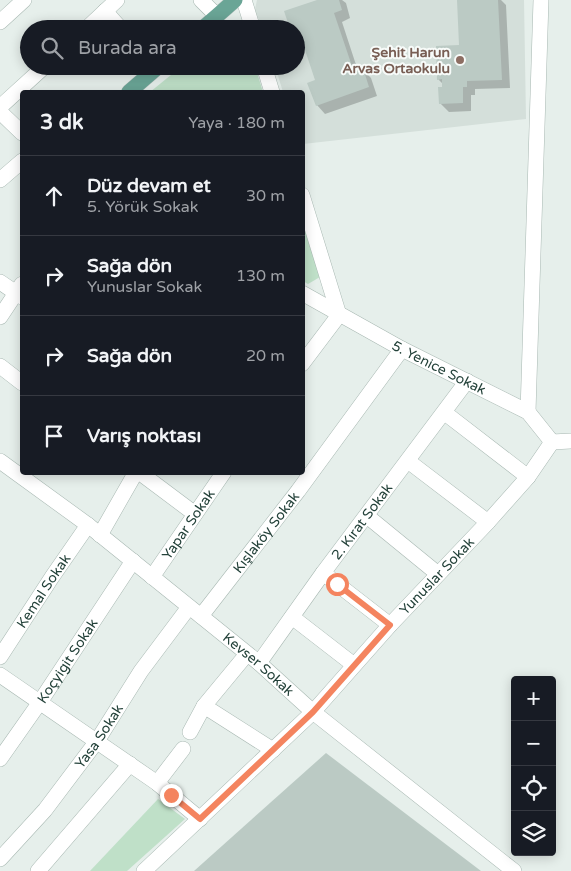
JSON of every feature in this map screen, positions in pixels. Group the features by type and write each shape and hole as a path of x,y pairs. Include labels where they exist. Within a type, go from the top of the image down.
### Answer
{"main road":[{"path":"212,20 235,0"},
{"path":"131,90 147,75"}],"street":[{"path":"0,22 24,0"},
{"path":"96,20 117,0"},
{"path":"201,0 217,16"},
{"path":"244,0 250,20"},
{"path":"528,412 541,0"},
{"path":"105,11 113,20"},
{"path":"0,108 35,75"},
{"path":"267,75 271,90"},
{"path":"0,112 20,131"},
{"path":"0,180 20,163"},
{"path":"305,205 338,315 305,360"},
{"path":"0,282 20,291"},
{"path":"0,317 20,292"},
{"name":"5. Yenice Sokak","path":"305,296 402,349 528,412 552,442"},
{"name":"Kışlaköy Sokak","path":"195,612 298,491 402,349"},
{"path":"0,366 20,381"},
{"name":"2. Kırat Sokak","path":"190,732 204,706 292,617 467,381"},
{"path":"445,412 528,477"},
{"path":"552,442 571,442"},
{"name":"Yunuslar Sokak","path":"144,871 313,712 390,625 528,477 552,442"},
{"name":"Kevser Sokak","path":"0,461 88,525 253,658 313,712 514,871"},
{"path":"408,461 488,522"},
{"path":"100,535 135,475"},
{"path":"141,475 195,514"},
{"name":"Yapar Sokak","path":"152,577 222,475"},
{"path":"366,516 438,574"},
{"name":"Kemal Sokak","path":"0,657 88,525"},
{"name":"Koçyigit Sokak","path":"0,759 40,702 132,561"},
{"path":"323,573 390,625"},
{"name":"Yasa Sokak","path":"0,859 45,810 97,741 141,671 195,612"},
{"path":"292,617 354,665"},
{"path":"0,675 157,783 200,819"},
{"path":"204,706 274,750"},
{"path":"157,783 183,749"},
{"path":"38,871 130,764"}],"shaded area":[{"path":"257,0 524,0 526,119 305,144 305,90 282,90 278,75 305,75 305,20 259,20 255,9"}],"green space":[{"path":"171,75 258,75 262,90 152,90"},
{"path":"305,230 320,277 308,284 305,282"},
{"path":"158,799 185,819 127,871 90,871"}],"building":[{"path":"317,0 339,0 342,10 334,13 354,72 363,68 369,87 316,106 307,83 315,80 305,50 305,20 287,20 284,11"},
{"name":"Şehit Harun Arvas Ortaokulu","path":"457,0 498,0 502,80 467,81 467,87 463,87 463,103 439,104 438,87 442,87 442,79 437,80 436,46 459,45"},
{"path":"326,753 481,871 194,871"}],"place":[{"name":"Şehit Harun Arvas Ortaokulu","path":"460,60"}],"route":[{"path":"171,795 200,819 313,712 390,625 337,584"}]}
